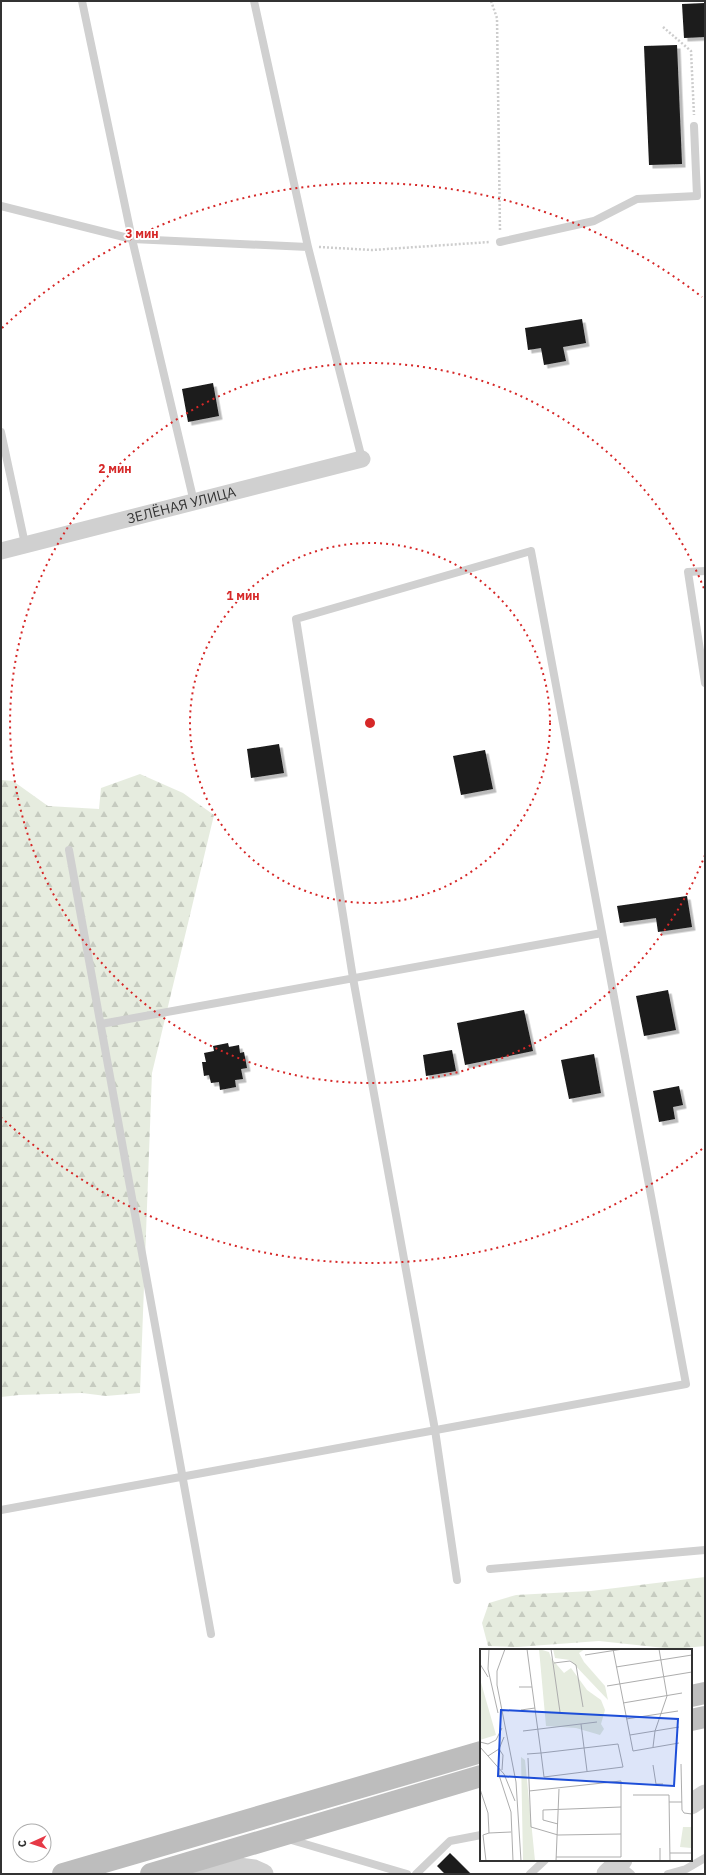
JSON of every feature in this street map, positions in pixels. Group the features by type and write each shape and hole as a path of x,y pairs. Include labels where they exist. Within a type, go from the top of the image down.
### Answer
{"main road":[{"path":"692,1696 705,1693"},
{"path":"692,1720 705,1717"},
{"path":"63,1874 480,1752"},
{"path":"151,1874 480,1776"}],"street":[{"name":"ЗЕЛЁНАЯ УЛИЦА","path":"1,550 362,460"},
{"path":"692,1803 705,1795"},
{"path":"192,1862 254,1870 263,1874"}],"lane":[{"path":"82,1 132,239 194,502"},
{"path":"254,1 308,247 362,460"},
{"path":"500,242 594,221 636,199 701,196 694,126"},
{"path":"1,206 132,239 308,247"},
{"path":"1,432 25,544"},
{"path":"1,1510 182,1476 435,1430 686,1384 531,551 296,619 353,978 435,1430 457,1580"},
{"path":"705,571 688,572 705,683"},
{"path":"69,850 211,1634"},
{"path":"101,1024 602,933"},
{"path":"490,1569 705,1550"},
{"path":"416,1874 450,1841 480,1835"},
{"path":"280,1836 407,1874"},
{"path":"668,1874 686,1869 705,1858"},
{"path":"530,1874 544,1861"}],"path":[{"path":"308,247 372,250 500,242 497,18 491,1"},
{"path":"663,27 691,51 694,126"}],"green space":[{"path":"140,774 183,793 214,815 152,1073 140,1393 106,1396 82,1393 1,1397 1,780 13,781 48,806 99,809 101,788"},
{"path":"705,1577 705,1646 674,1649 599,1641 517,1647 488,1646 482,1623 489,1603 516,1595 591,1591"}],"building":[{"path":"705,3 705,37 684,38 682,4"},
{"path":"677,45 682,164 649,165 644,46"},
{"path":"582,319 586,343 563,347 566,361 544,365 541,348 528,350 525,328"},
{"path":"213,383 219,416 188,422 182,389"},
{"path":"279,744 284,773 251,778 247,749"},
{"path":"485,750 493,789 461,795 453,756"},
{"path":"687,896 692,927 658,932 656,918 620,923 617,906"},
{"path":"668,990 676,1030 644,1036 636,996"},
{"path":"524,1010 533,1051 465,1065 457,1023"},
{"path":"228,1043 229,1047 239,1045 240,1053 244,1052 247,1068 241,1069 243,1079 235,1080 236,1087 220,1090 219,1082 211,1083 209,1075 204,1076 202,1062 206,1062 204,1053 214,1051 213,1046"},
{"path":"452,1050 456,1071 426,1076 423,1055"},
{"path":"594,1054 601,1093 569,1099 561,1060"},
{"path":"679,1086 683,1105 673,1107 675,1119 659,1122 653,1091"},
{"path":"450,1853 471,1874 445,1874 437,1866"}]}
